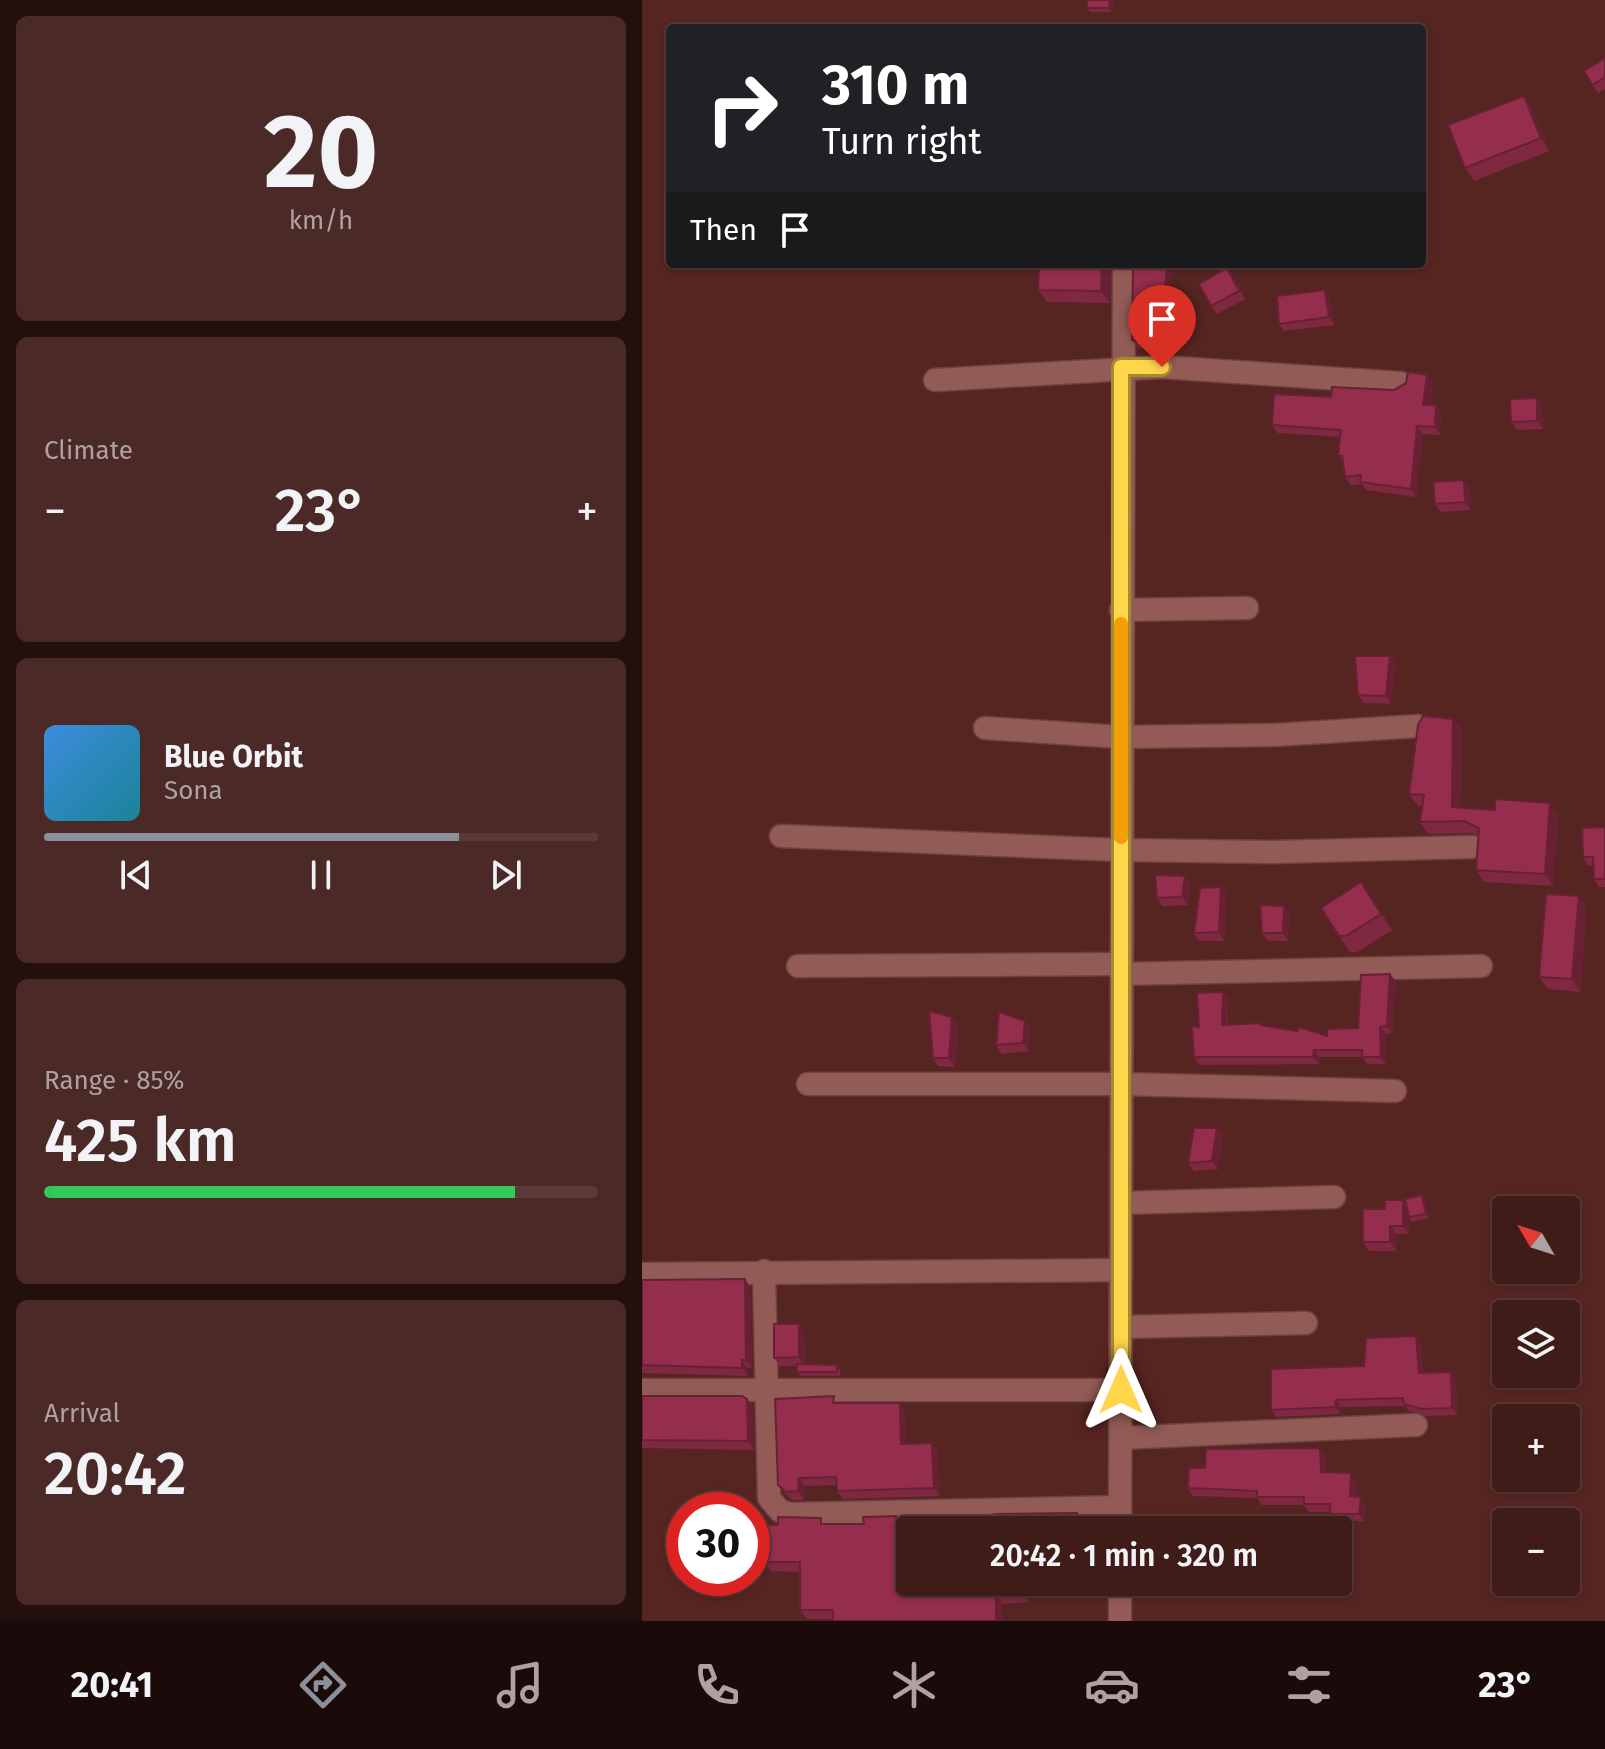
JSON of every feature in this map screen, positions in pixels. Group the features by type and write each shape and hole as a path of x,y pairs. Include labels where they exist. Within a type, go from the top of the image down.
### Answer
{"street":[{"path":"1120,1516 1121,367 1124,268"},
{"path":"935,380 1121,367 1400,383"},
{"path":"1121,610 1247,608"},
{"path":"985,728 1121,737 1275,735 1418,726"},
{"path":"781,836 1121,850 1273,852 1472,847"},
{"path":"798,966 1121,969 1481,966"},
{"path":"808,1084 1121,1084 1395,1091"},
{"path":"1121,1203 1334,1197"},
{"path":"642,1274 1121,1270"},
{"path":"764,1271 764,1389 769,1498 780,1511 790,1514 922,1516"},
{"path":"1121,1327 1306,1323"},
{"path":"642,1390 1121,1390"},
{"path":"1121,1438 1416,1425"},
{"path":"1120,1596 1120,1621"}],"building":[{"path":"1087,0 1110,0 1109,8 1087,8"},
{"path":"1605,58 1605,77 1592,85 1584,71"},
{"path":"1524,96 1541,138 1465,168 1448,125"},
{"path":"1039,268 1102,268 1101,291 1038,290"},
{"path":"1133,268 1167,268 1165,294 1156,294 1152,342 1132,340"},
{"path":"1227,268 1239,291 1211,306 1199,284"},
{"path":"1325,290 1329,317 1279,324 1277,296"},
{"path":"1408,372 1427,375 1423,405 1436,405 1435,427 1417,426 1411,489 1360,482 1361,475 1345,477 1342,456 1338,456 1341,430 1272,425 1274,394 1331,397 1332,387 1394,390 1406,383"},
{"path":"1537,398 1537,421 1511,422 1510,399"},
{"path":"1464,480 1465,502 1435,504 1433,482"},
{"path":"1355,656 1390,656 1386,696 1358,695"},
{"path":"1423,716 1453,719 1452,807 1495,810 1495,799 1550,803 1545,874 1476,870 1479,828 1464,821 1420,822 1424,795 1409,794 1418,725"},
{"path":"1605,827 1605,879 1594,879 1593,857 1583,857 1582,828"},
{"path":"1155,875 1185,876 1182,897 1157,898"},
{"path":"1361,882 1381,914 1346,936 1339,936 1321,908"},
{"path":"1221,887 1219,932 1194,933 1200,888"},
{"path":"1546,894 1579,896 1572,979 1539,977"},
{"path":"1260,905 1284,906 1283,933 1262,933"},
{"path":"1390,974 1387,1026 1380,1027 1381,1057 1362,1057 1362,1050 1314,1050 1313,1057 1194,1057 1192,1026 1199,1027 1197,993 1223,992 1222,1025 1260,1023 1298,1031 1299,1027 1327,1036 1327,1029 1358,1028 1361,975"},
{"path":"929,1011 952,1017 949,1058 933,1058"},
{"path":"999,1012 1025,1021 1023,1043 996,1045"},
{"path":"1194,1128 1217,1128 1212,1161 1188,1163"},
{"path":"1422,1195 1426,1214 1409,1217 1405,1199"},
{"path":"1385,1200 1403,1200 1403,1226 1390,1226 1390,1242 1363,1242 1363,1209 1385,1209"},
{"path":"745,1279 746,1360 742,1360 742,1368 642,1365 642,1280"},
{"path":"774,1324 799,1324 799,1357 774,1358"},
{"path":"1416,1336 1419,1373 1451,1372 1452,1408 1422,1409 1404,1404 1403,1398 1336,1400 1335,1407 1271,1410 1271,1369 1364,1366 1366,1338"},
{"path":"797,1364 837,1365 837,1372 797,1372"},
{"path":"642,1396 742,1396 747,1399 748,1441 642,1440"},
{"path":"834,1396 833,1403 900,1403 901,1444 932,1443 934,1488 837,1491 836,1477 799,1478 798,1491 786,1492 778,1485 775,1399"},
{"path":"1320,1448 1321,1472 1351,1473 1350,1496 1361,1497 1359,1514 1330,1514 1330,1504 1304,1504 1304,1497 1257,1497 1257,1491 1188,1488 1189,1468 1205,1468 1206,1449"},
{"path":"1077,1513 1077,1516 981,1516"},
{"path":"896,1516 896,1596 996,1596 996,1621 833,1621 833,1610 800,1610 800,1562 770,1562 770,1525 778,1525 778,1517 821,1518 821,1524 864,1524 863,1517"}],"slow traffic":[{"path":"1121,624 1121,837"}],"route":[{"path":"1121,1390 1121,367 1162,367"}]}
